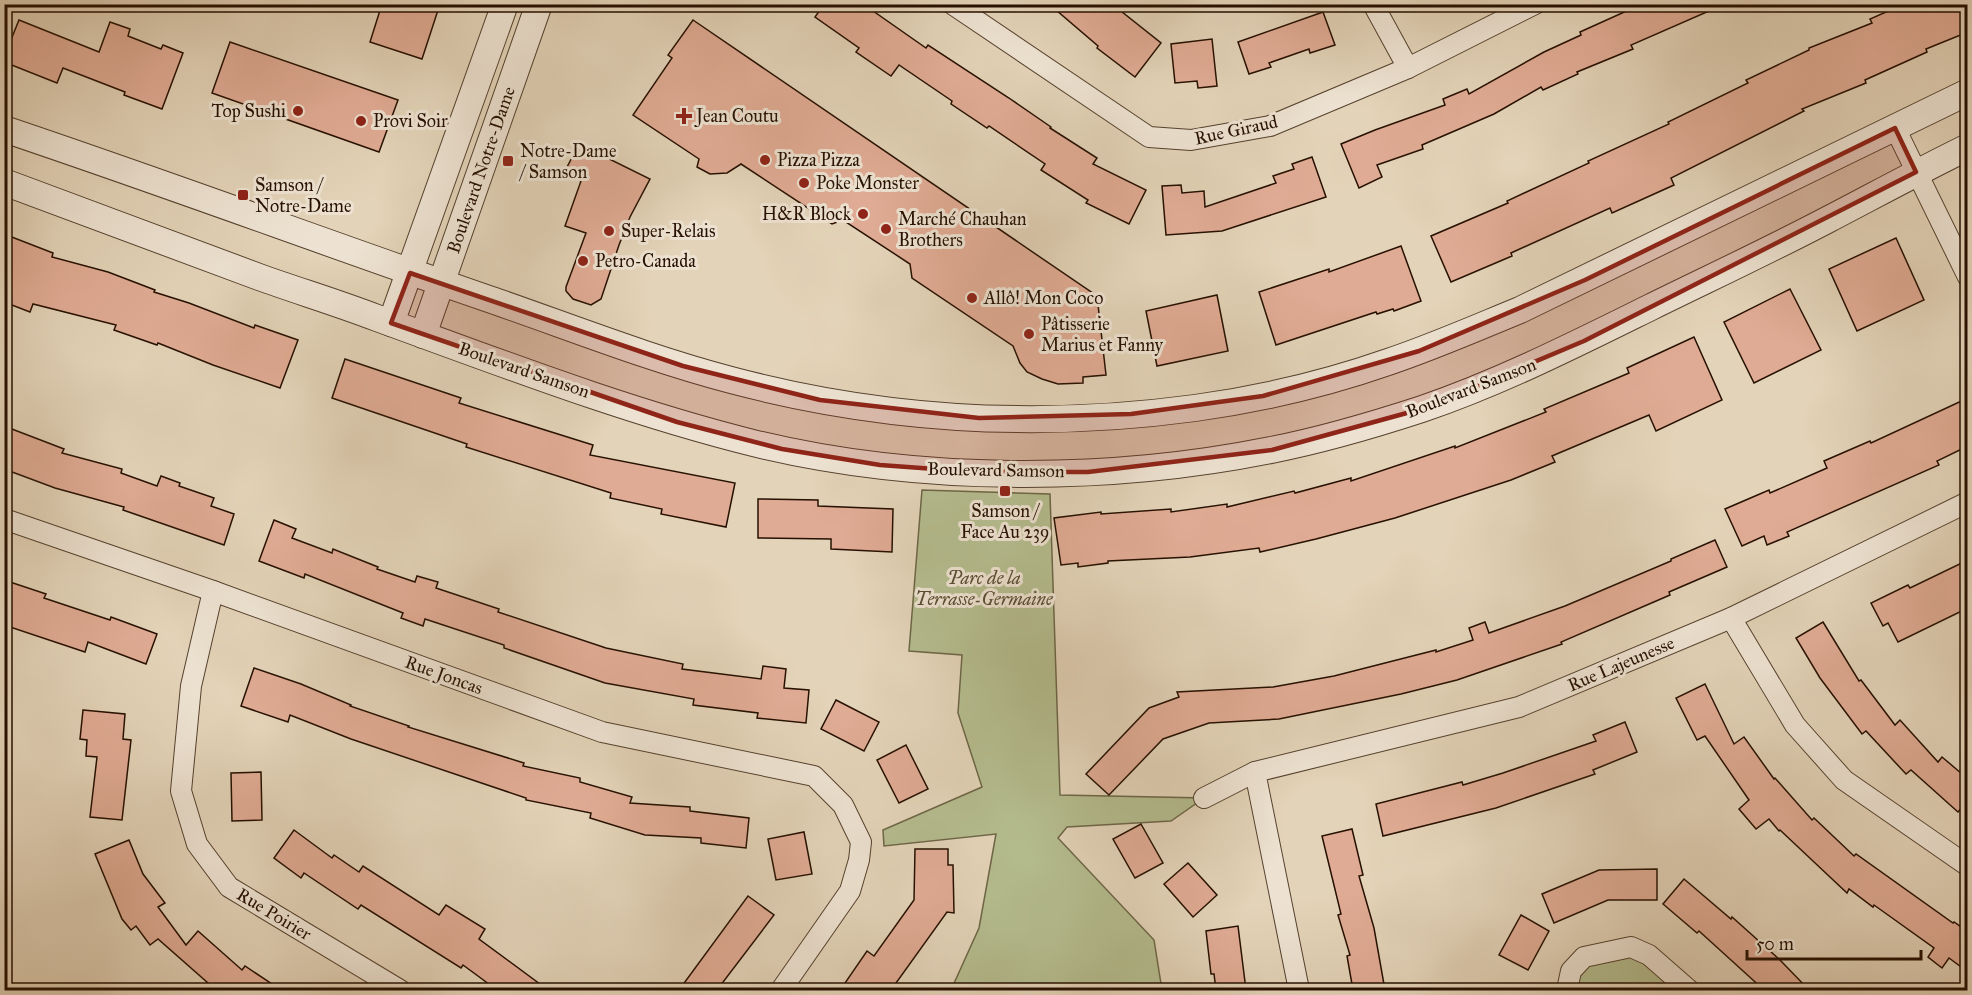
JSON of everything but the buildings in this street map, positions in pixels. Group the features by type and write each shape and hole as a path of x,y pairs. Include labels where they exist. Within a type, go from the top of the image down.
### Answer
{"street":[{"name":"Boulevard Notre-Dame","path":"391,323 411,273 505,4"},
{"name":"Boulevard Notre-Dame","path":"423,335 539,4"},
{"name":"Rue Giraud","path":"952,4 1149,137 1191,140 1270,126 1408,68 1535,4"},
{"path":"1373,4 1408,68"},
{"path":"4,129 411,273 683,366 748,384 820,400 885,410 979,418 1041,419 1151,413 1224,403 1308,386 1374,367 1454,338 1585,280 1968,92"},
{"path":"1895,128 1968,277"},
{"name":"Boulevard Samson","path":"4,182 147,236 490,359 669,420 754,443 836,459 951,471 1088,472 1174,465 1272,450 1425,408 1487,384 1620,322 1829,219 1968,147"},
{"name":"Rue Lajeunesse","path":"1204,798 1255,772 1519,707 1731,618 1968,502"},
{"name":"Rue Joncas","path":"4,519 213,591 602,732 814,776 843,805 861,842 859,860 850,891 781,990"},
{"name":"Rue Poirier","path":"213,591 191,686 181,791 197,844 229,887 400,990"},
{"path":"1731,618 1795,725 1844,780 1968,866"},
{"path":"1255,772 1299,990"},
{"path":"1567,990 1571,971 1584,957 1631,947 1649,955 1689,990"}],"highlighted area":[{"path":"1895,128 1916,172 1584,341 1425,408 1272,450 1088,472 976,472 880,465 782,449 677,422 391,323 410,273 683,366 820,400 979,418 1131,414 1263,396 1419,351 1585,280"}],"green space":[{"name":"Parc de la Terrasse-Germaine","path":"922,490 1050,494 1060,795 1204,798 1171,821 1067,827 1058,838 1154,940 1162,990 951,990 979,928 996,834 884,846 883,830 982,787 958,713 962,655 909,651"},
{"path":"1631,947 1689,990 1567,990 1584,957"}],"place":[{"name":"Top Sushi","path":"298,111"},
{"name":"Jean Coutu","path":"684,116"},
{"name":"Provi Soir","path":"361,121"},
{"name":"Pizza Pizza","path":"765,160"},
{"name":"Notre-Dame / Samson","path":"508,161"},
{"name":"Poke Monster","path":"804,183"},
{"name":"Samson / Notre-Dame","path":"243,195"},
{"name":"H&R Block","path":"863,214"},
{"name":"Marché Chauhan Brothers","path":"886,229"},
{"name":"Super-Relais","path":"609,231"},
{"name":"Petro-Canada","path":"583,261"},
{"name":"Allô! Mon Coco","path":"972,298"},
{"name":"Pâtisserie Marius et Fanny","path":"1029,334"},
{"name":"Samson / Face Au 239","path":"1005,491"}]}
